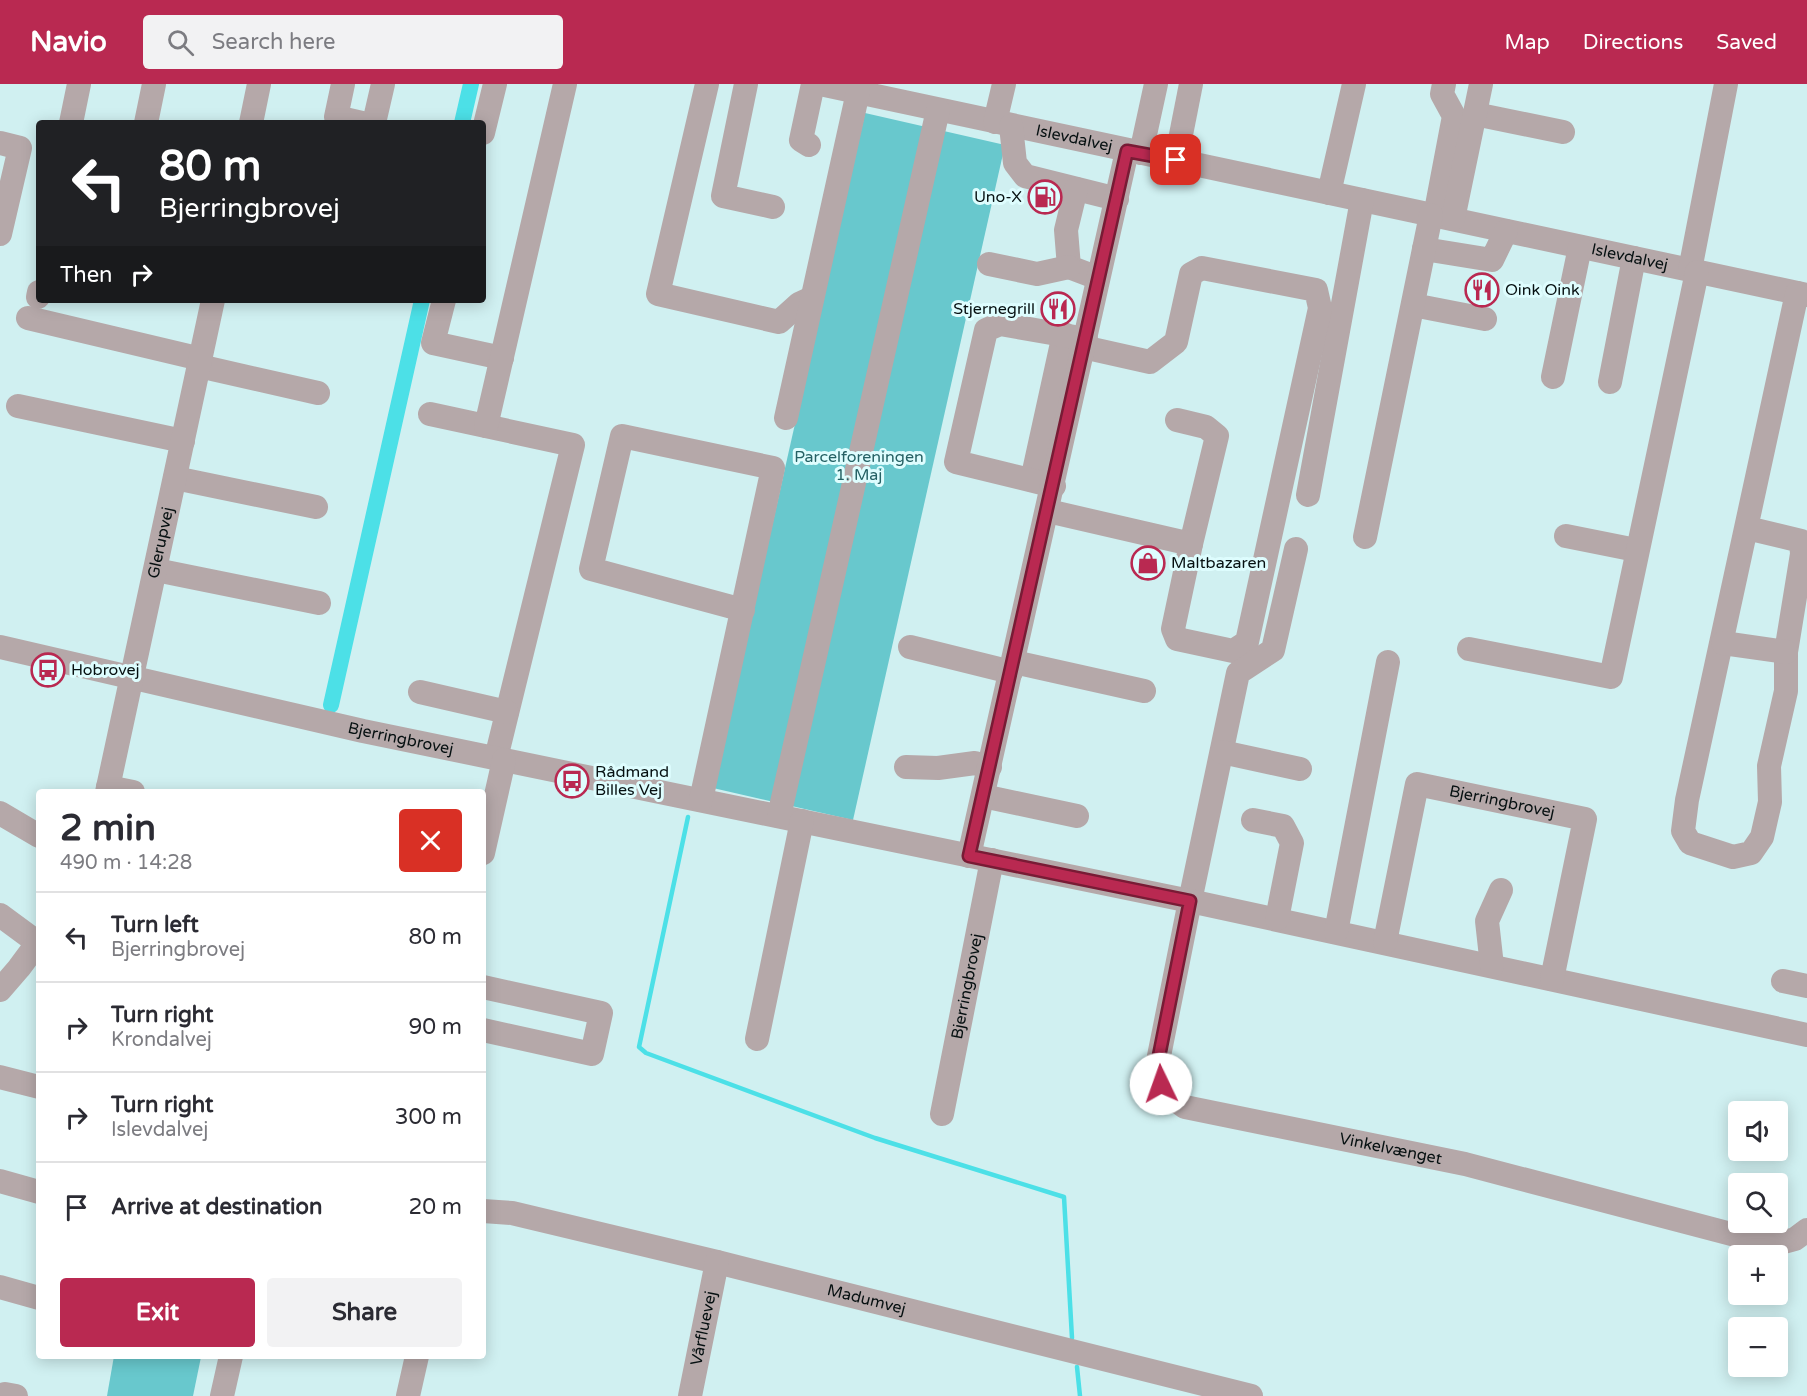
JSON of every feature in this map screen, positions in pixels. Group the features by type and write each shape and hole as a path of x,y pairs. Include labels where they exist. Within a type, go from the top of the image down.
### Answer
{"street":[{"path":"72,120 79,84"},
{"path":"147,120 154,84"},
{"path":"252,120 259,84"},
{"path":"343,84 336,117 349,120"},
{"path":"375,120 383,84"},
{"path":"486,121 495,84"},
{"path":"486,426 565,84"},
{"path":"707,84 658,294 779,322 799,304 812,298"},
{"path":"746,84 723,196 773,207"},
{"path":"809,145 801,140 813,84"},
{"name":"Islevdalvej","path":"820,84 1802,294"},
{"path":"1004,84 1003,124 1015,163 1025,176 1117,199"},
{"path":"981,858 983,796 1048,511 1043,483 1078,340 1098,278 1117,199 1156,84"},
{"path":"1176,160 1191,84"},
{"path":"1329,193 1354,84"},
{"path":"1440,217 1454,116 1443,94 1444,84"},
{"path":"1365,537 1424,249 1440,217 1475,114 1481,84"},
{"path":"1469,649 1611,677 1694,271 1726,84"},
{"path":"786,418 858,92"},
{"path":"778,816 938,110"},
{"path":"1475,114 1563,132"},
{"path":"0,143 20,148 0,234"},
{"path":"1069,267 1066,230 1077,189"},
{"path":"1308,495 1362,200"},
{"path":"1424,249 1492,260 1506,231"},
{"path":"1553,377 1580,247"},
{"path":"1610,382 1634,258"},
{"path":"989,264 1037,274 1069,267 1098,278"},
{"path":"1043,483 956,462 986,330 1000,324 1078,340 1150,362 1176,342 1191,274 1202,268 1316,290 1320,308 1247,642 1233,651 1177,639 1173,629 1217,436 1206,427 1177,420"},
{"path":"1747,528 1801,541 1802,554 1786,652 1786,691 1769,766 1770,802 1762,837 1751,853 1733,857 1690,843 1683,831 1687,800 1747,528 1802,294"},
{"path":"38,303 200,363 318,393"},
{"name":"Glerupvej","path":"108,789 212,303"},
{"path":"443,303 434,343 502,358"},
{"path":"1413,305 1485,319"},
{"path":"18,406 183,441"},
{"path":"430,414 573,446 507,712 486,836"},
{"path":"701,800 773,468 622,436 591,569 742,610"},
{"path":"175,478 316,507"},
{"path":"1048,511 1191,544"},
{"path":"1566,536 1636,550"},
{"path":"1190,901 1238,673 1273,650 1296,549"},
{"path":"156,570 319,603"},
{"path":"1723,643 1786,652"},
{"name":"Bjerringbrovej","path":"0,647 363,731 1276,919 1807,1035"},
{"path":"910,647 1144,690"},
{"path":"1336,932 1388,662"},
{"path":"420,692 507,712"},
{"path":"1222,752 1300,769"},
{"path":"906,767 938,768 975,763 990,766"},
{"name":"Bjerringbrovej","path":"1384,942 1418,784 1585,819 1552,978"},
{"path":"983,796 1077,816"},
{"path":"0,813 36,834"},
{"path":"757,1039 802,820"},
{"path":"1253,820 1283,826 1292,843 1276,919"},
{"name":"Bjerringbrovej","path":"942,1114 981,858"},
{"path":"1492,966 1487,921 1501,890"},
{"name":"Vinkelvænget","path":"1190,901 1157,1066 1161,1084 1170,1097 1185,1107 1465,1164 1773,1245 1795,1239 1807,1230"},
{"path":"0,915 36,941"},
{"path":"0,990 29,973 36,949"},
{"path":"1784,981 1807,986"},
{"path":"486,988 601,1013 592,1054 486,1031"},
{"path":"0,1077 36,1086"},
{"path":"0,1181 36,1191"},
{"name":"Madumvej","path":"486,1211 512,1213 717,1262 1251,1396"},
{"name":"Vårfluevej","path":"690,1396 717,1262"},
{"path":"0,1287 36,1297"},
{"path":"222,1396 230,1359"},
{"path":"408,1396 416,1359"},
{"path":"0,1396 5,1394 16,1396"}],"green space":[{"name":"Parcelforeningen 1. Maj","path":"865,113 1005,145 853,820 713,788"},
{"path":"113,1359 201,1359 193,1396 107,1396"}],"waterway":[{"path":"463,120 471,84"},
{"path":"331,705 421,303"},
{"path":"688,817 639,1047 646,1053 875,1138 1064,1197 1072,1338"},
{"path":"1077,1367 1080,1396"}],"place":[{"name":"Uno-X","path":"1045,197"},
{"name":"Oink Oink","path":"1482,290"},
{"name":"Stjernegrill","path":"1058,309"},
{"name":"Maltbazaren","path":"1148,563"},
{"name":"Hobrovej","path":"48,670"},
{"name":"Rådmand Billes Vej","path":"572,781"}],"route":[{"path":"1161,1084 1157,1066 1190,901 969,856 1127,151 1176,160"}]}
